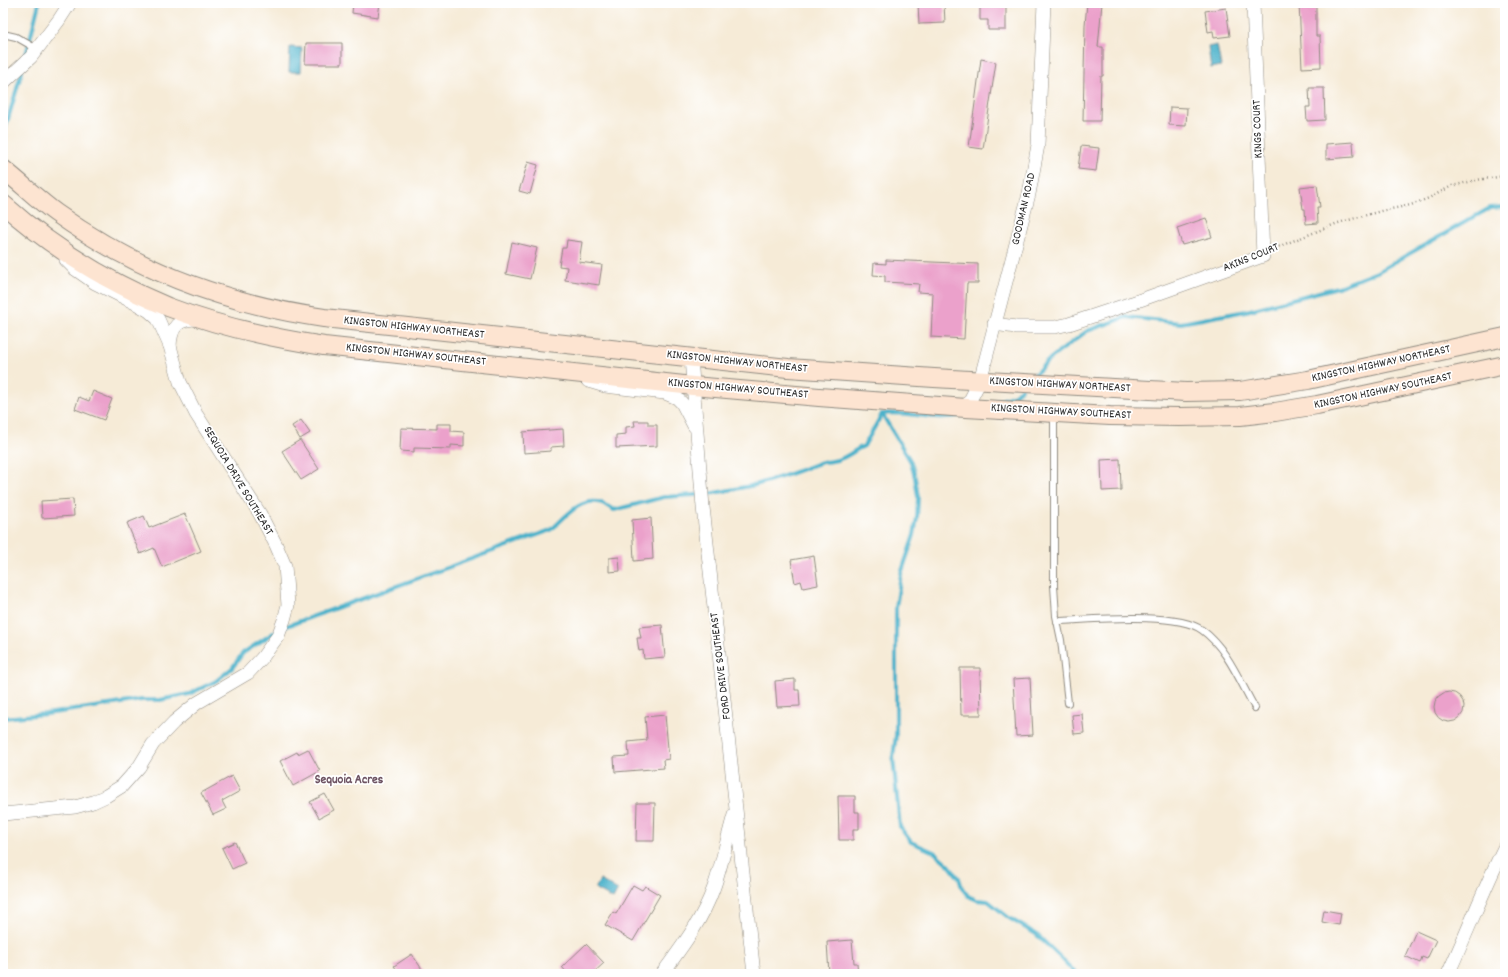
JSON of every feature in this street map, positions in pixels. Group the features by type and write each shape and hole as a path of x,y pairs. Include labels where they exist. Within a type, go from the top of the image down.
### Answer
{"main road":[{"name":"KINGSTON HIGHWAY NORTHEAST","path":"3,169 56,213 119,253 164,275 207,291 255,305 324,318 788,368 980,381 1186,392 1240,391 1308,380 1505,337"},
{"name":"KINGSTON HIGHWAY SOUTHEAST","path":"3,204 34,230 65,252 128,288 168,307 247,331 309,344 693,386 966,408 1125,416 1240,416 1317,405 1505,365"}],"street":[{"path":"3,83 31,57 70,3"},
{"name":"GOODMAN ROAD","path":"966,408 980,381 1030,194 1038,145 1044,3"},
{"name":"KINGS COURT","path":"1253,3 1263,256"},
{"name":"SEQUOIA DRIVE SOUTHEAST","path":"3,814 75,807 99,799 122,786 139,767 152,744 174,722 197,703 248,673 262,658 278,636 288,605 285,566 276,545 260,514 196,414 180,382 170,346 158,319 149,311 95,283 75,269 34,230"},
{"name":"AKINS COURT","path":"994,324 1016,327 1055,327 1069,324 1263,256"},
{"path":"170,346 170,336 174,328 181,322 187,319 205,319"},
{"name":"FORD DRIVE SOUTHEAST","path":"691,358 703,507 754,974"},
{"path":"532,368 605,386 665,393 677,398 682,403 698,432"},
{"path":"662,974 700,920 711,894 735,810"},
{"path":"1448,974 1505,846"}],"lane":[{"path":"3,34 16,37 37,49"},
{"path":"1054,412 1054,586 1068,703"},
{"path":"1057,621 1170,619 1187,623 1201,629 1212,639 1226,657 1255,708"}],"path":[{"name":"AKINS COURT","path":"1263,256 1275,249 1338,223 1381,211 1411,205 1429,198 1452,186 1476,180 1505,176"}],"water":[{"path":"1217,45 1221,66 1211,68 1208,47"},
{"path":"290,47 302,48 301,72 289,72"},
{"path":"600,880 618,890 613,899 595,889"}],"building":[{"path":"353,3 380,3 378,17 352,13"},
{"path":"918,3 944,3 945,23 919,24"},
{"path":"980,3 1006,3 1006,30 988,30 988,20 980,20"},
{"path":"1087,3 1102,3 1098,47 1103,47 1100,121 1083,121 1085,25"},
{"path":"1299,3 1316,3 1316,36 1320,36 1321,67 1302,68"},
{"path":"1226,8 1230,36 1214,38 1213,31 1208,32 1205,11"},
{"path":"306,43 342,43 342,64 305,64"},
{"path":"981,59 996,62 983,149 969,147"},
{"path":"1309,88 1324,88 1325,120 1307,121 1306,107 1310,107"},
{"path":"1170,107 1187,108 1186,126 1169,125"},
{"path":"1353,142 1354,157 1326,159 1326,144"},
{"path":"1081,146 1099,148 1096,171 1078,169"},
{"path":"528,162 538,165 530,194 519,191"},
{"path":"1317,185 1320,207 1317,207 1318,223 1306,224 1305,209 1303,209 1300,187"},
{"path":"1206,218 1212,237 1182,245 1177,228"},
{"path":"567,240 582,242 579,262 602,265 599,285 565,280 567,267 559,266 562,248 566,248"},
{"path":"512,242 537,248 530,279 506,274"},
{"path":"886,260 978,264 978,283 967,283 964,339 931,337 933,293 918,292 919,284 885,282 885,276 873,275 874,263 886,264"},
{"path":"93,391 112,399 104,420 75,409 79,397 89,401"},
{"path":"301,420 310,433 300,439 292,426"},
{"path":"634,421 648,421 648,425 657,425 657,446 616,448 616,435 626,434 626,427 635,426"},
{"path":"437,424 451,424 451,431 464,432 464,446 451,445 451,449 414,448 414,452 400,451 401,428 437,429"},
{"path":"563,429 564,446 551,447 551,451 524,453 523,432"},
{"path":"300,440 319,469 301,480 282,451"},
{"path":"1120,459 1121,490 1102,491 1101,460"},
{"path":"73,499 74,516 42,518 41,501"},
{"path":"185,514 201,551 162,567 154,548 140,554 127,523 144,516 149,528"},
{"path":"651,518 653,559 634,561 632,520"},
{"path":"814,556 818,585 803,588 801,581 795,583 791,560"},
{"path":"619,557 620,571 609,572 609,558"},
{"path":"662,625 665,657 644,659 643,650 639,651 637,638 641,638 639,627"},
{"path":"960,668 980,668 981,715 961,715"},
{"path":"1030,678 1033,735 1016,736 1013,679"},
{"path":"795,679 795,690 799,690 800,706 777,707 775,681"},
{"path":"1449,692 1460,696 1464,707 1460,718 1449,722 1438,718 1434,707 1438,696"},
{"path":"1082,714 1084,733 1074,734 1072,715"},
{"path":"665,715 669,759 663,760 664,768 615,772 614,757 629,756 628,742 647,740 645,717"},
{"path":"308,749 320,771 293,786 280,761 297,752 298,754"},
{"path":"232,776 240,791 222,801 226,809 213,815 201,793"},
{"path":"325,794 334,810 319,818 310,802"},
{"path":"838,796 855,796 855,812 859,812 859,829 853,829 853,840 839,840"},
{"path":"637,803 655,803 654,841 636,841"},
{"path":"235,842 245,863 232,869 222,848"},
{"path":"633,885 642,890 645,886 660,895 633,941 605,925 613,912 616,914"},
{"path":"1324,910 1341,913 1339,925 1322,922"},
{"path":"1416,931 1436,940 1427,959 1422,957 1420,963 1405,956"},
{"path":"852,940 854,963 857,963 858,974 829,974 827,942"},
{"path":"586,944 604,963 592,974 568,974 562,967"},
{"path":"412,954 425,974 400,974 394,966"}],"waterway":[{"path":"26,55 39,3"},
{"path":"3,136 22,71"},
{"path":"1031,378 1051,358 1087,331 1126,317 1181,323 1246,311 1338,287 1377,272 1490,208 1505,207"},
{"path":"996,402 1015,395 1021,389"},
{"path":"882,414 902,413 931,417 951,417 961,415"},
{"path":"882,414 911,462 918,497 914,535 901,574 896,608 896,735 893,757 900,827 911,842 934,852 949,865 959,878 962,888 968,896 977,900 988,901 1009,918 1036,934 1076,974"},
{"path":"284,627 551,530 574,509 587,502 602,503 614,510 664,497 709,494 755,485 822,462 840,459 864,446 882,414"},
{"path":"3,718 46,714 142,700 160,700 189,694 216,681 232,668 243,653 275,632"}],"district":[{"name":"Sequoia Acres","path":"349,780"}]}
